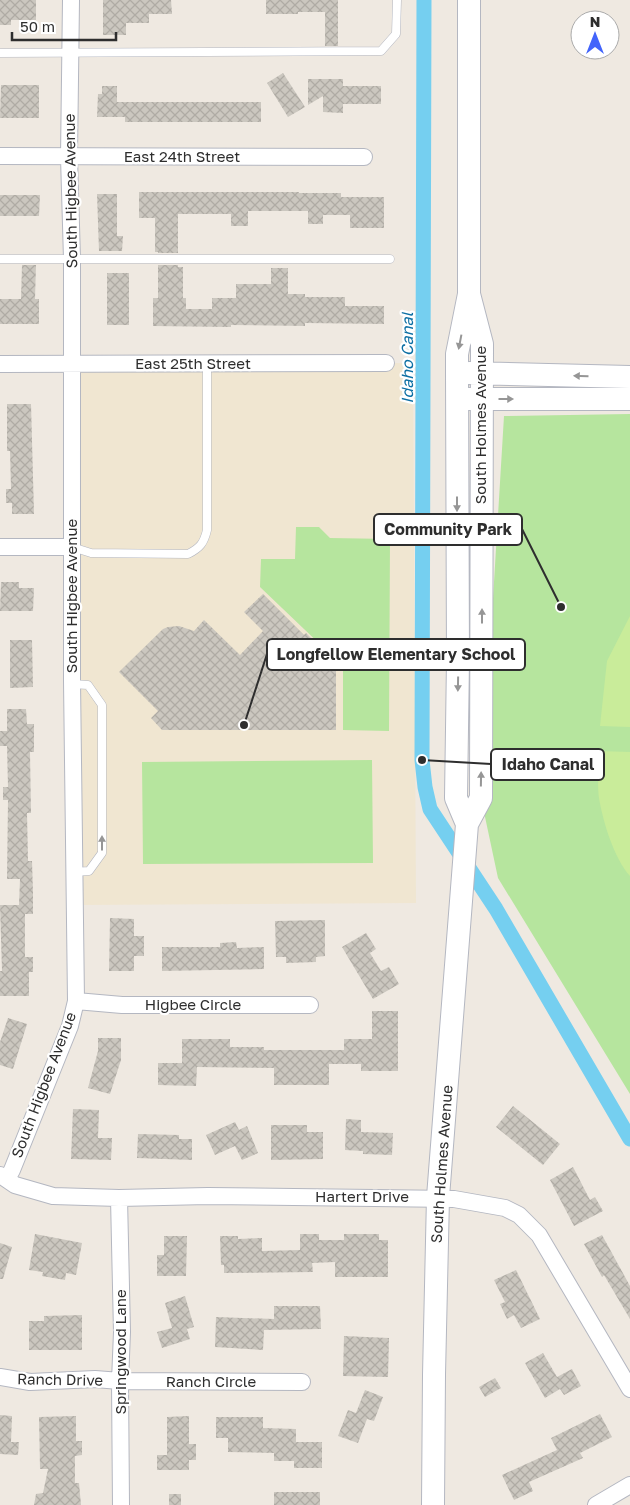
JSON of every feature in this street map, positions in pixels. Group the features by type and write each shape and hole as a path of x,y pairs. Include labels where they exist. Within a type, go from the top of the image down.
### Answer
{"main road":[{"name":"South Holmes Avenue","path":"468,824 456,798 458,660 457,354 469,294 469,0"},
{"name":"South Holmes Avenue","path":"433,1505 438,1197 468,824 480,798 482,344 469,294"},
{"path":"457,372 630,377"},
{"path":"457,399 630,399"}],"street":[{"name":"South Higbee Avenue","path":"3,1177 12,1170 70,1026 76,1001 73,872 72,259 69,157 70,0"},
{"name":"East 24th Street","path":"0,156 364,157"},
{"name":"East 25th Street","path":"0,364 386,363"},
{"path":"0,547 72,546"},
{"name":"Higbee Circle","path":"76,1001 122,1005 310,1005"},
{"name":"Hartert Drive","path":"3,1177 15,1185 53,1196 119,1198 208,1196 438,1197 505,1208 519,1215 539,1235 630,1389"},
{"name":"Springwood Lane","path":"119,1198 122,1332 120,1505"},
{"name":"Ranch Drive","path":"0,1378 30,1382 95,1379 120,1381"},
{"name":"Ranch Circle","path":"120,1381 302,1382"},
{"path":"596,1505 630,1485"}],"lane":[{"path":"0,54 381,51 396,34 397,0"},
{"path":"0,259 390,259"},
{"path":"72,546 91,553 188,554 199,549 204,541 207,530 207,364"},
{"path":"72,684 88,685 102,705 102,853 88,871 73,872"}],"shaded area":[{"path":"413,363 416,903 74,905 71,365"}],"green space":[{"path":"630,414 630,1094 498,878 481,798 504,416"},
{"path":"296,527 319,527 330,538 390,539 389,731 343,730 343,650 326,650 260,587 261,559 295,559"},
{"path":"630,616 630,727 600,726 607,661"},
{"path":"598,751 630,752 630,876 614,850 603,818 598,792"},
{"path":"372,760 373,863 143,864 142,762"}],"building":[{"path":"0,0 36,0 36,20 11,20 11,25 0,25"},
{"path":"103,0 171,0 172,14 149,14 149,23 126,23 126,35 103,35"},
{"path":"266,0 338,0 338,46 325,46 325,12 266,14"},
{"path":"283,73 305,107 288,117 267,83"},
{"path":"308,79 343,79 343,86 381,86 381,104 343,104 343,113 323,112 323,96 308,105"},
{"path":"1,85 39,85 39,118 0,118"},
{"path":"102,86 117,86 117,102 261,102 261,122 125,122 125,117 97,117 98,94 102,94"},
{"path":"139,192 299,192 341,193 341,197 384,197 384,228 350,228 350,215 323,215 323,224 308,224 308,211 248,211 248,226 231,226 231,214 178,214 178,253 158,253 155,252 155,218 139,218"},
{"path":"97,194 117,194 117,236 123,236 122,251 99,251"},
{"path":"0,195 40,195 39,216 0,216"},
{"path":"22,265 36,265 35,299 39,299 39,324 0,324 0,299 21,299"},
{"path":"158,265 178,265 178,267 183,267 183,298 186,298 186,309 212,309 212,298 236,298 236,284 271,284 271,268 288,268 288,294 305,294 305,297 345,297 345,306 384,306 384,324 305,323 305,326 153,326 153,298 158,298"},
{"path":"107,273 129,273 129,325 107,325"},
{"path":"7,404 31,404 34,514 12,514 12,503 6,503 6,489 11,489 10,451 7,451"},
{"path":"1,582 19,582 19,588 34,588 33,611 0,611"},
{"path":"263,594 304,635 306,633 325,652 336,652 336,730 162,730 151,718 158,711 119,672 163,629 179,626 194,631 204,620 240,655 263,631 244,612"},
{"path":"10,640 32,640 33,687 10,688"},
{"path":"7,709 26,709 27,724 34,724 34,752 30,752 31,813 27,813 28,861 32,861 33,914 25,914 25,957 33,957 33,972 29,972 29,996 0,996 0,971 2,971 0,905 19,905 20,879 7,879 8,800 3,800 3,787 8,787 7,746 0,746 0,731 7,731"},
{"path":"110,918 134,919 134,936 144,936 144,956 134,956 134,971 109,971"},
{"path":"325,920 325,956 316,957 316,962 286,963 286,957 276,957 275,921"},
{"path":"366,933 376,949 370,953 381,971 389,967 399,984 373,999 342,947"},
{"path":"236,942 237,948 264,947 264,969 162,971 162,947 220,947 220,943"},
{"path":"372,1011 398,1011 398,1071 361,1071 361,1064 329,1064 329,1085 274,1085 274,1068 197,1067 196,1086 158,1085 158,1063 182,1063 182,1039 230,1039 230,1047 264,1047 264,1050 344,1050 344,1039 372,1039"},
{"path":"8,1018 27,1024 13,1069 0,1065 0,1042"},
{"path":"98,1038 121,1038 121,1060 110,1094 88,1088 98,1051"},
{"path":"513,1106 560,1144 543,1165 496,1127"},
{"path":"73,1109 99,1110 98,1138 112,1138 111,1160 71,1159"},
{"path":"346,1119 361,1120 361,1132 393,1133 392,1155 363,1154 363,1151 345,1150"},
{"path":"235,1122 239,1130 247,1126 258,1153 242,1160 235,1146 215,1155 206,1135"},
{"path":"271,1125 307,1125 307,1132 323,1132 323,1159 271,1160"},
{"path":"138,1134 179,1135 179,1139 192,1139 192,1160 137,1158"},
{"path":"573,1167 590,1200 595,1197 603,1211 574,1226 550,1180"},
{"path":"35,1234 82,1243 76,1275 66,1273 65,1280 42,1276 43,1272 29,1270"},
{"path":"300,1234 319,1234 319,1240 344,1240 344,1234 379,1234 379,1240 388,1240 388,1277 335,1277 335,1262 312,1263 313,1272 224,1273 224,1265 221,1265 220,1236 238,1236 238,1239 262,1238 262,1251 300,1250"},
{"path":"602,1235 630,1286 630,1319 604,1275 602,1277 584,1244"},
{"path":"164,1236 187,1236 186,1276 157,1276 157,1255 164,1255"},
{"path":"0,1243 12,1247 3,1279 0,1279"},
{"path":"516,1270 540,1319 521,1328 514,1315 507,1319 500,1304 505,1302 494,1280"},
{"path":"185,1296 194,1327 187,1329 190,1339 162,1348 157,1332 172,1328 165,1303"},
{"path":"274,1306 320,1306 321,1329 264,1330 263,1350 215,1347 216,1317 274,1319"},
{"path":"82,1315 82,1350 29,1350 29,1321 44,1321 44,1316"},
{"path":"344,1336 389,1338 388,1377 343,1376"},
{"path":"543,1353 557,1377 572,1369 581,1386 564,1395 560,1389 545,1398 525,1363"},
{"path":"495,1378 501,1388 485,1397 479,1387"},
{"path":"365,1390 383,1397 374,1421 367,1419 358,1443 338,1436 348,1410 356,1413"},
{"path":"600,1414 612,1437 580,1453 583,1458 529,1482 533,1491 514,1500 502,1475 557,1450 551,1438"},
{"path":"0,1415 12,1416 11,1442 19,1442 18,1455 0,1454"},
{"path":"76,1416 76,1441 82,1441 82,1455 75,1456 75,1483 79,1483 81,1505 34,1505 36,1494 43,1493 48,1469 40,1469 39,1417"},
{"path":"189,1416 189,1444 196,1444 196,1460 189,1460 189,1470 157,1470 157,1455 167,1455 167,1417"},
{"path":"216,1417 263,1417 263,1428 296,1429 296,1442 322,1442 322,1468 294,1468 294,1461 274,1461 274,1453 228,1452 228,1438 216,1438"},
{"path":"274,1492 320,1492 320,1505 274,1505"},
{"path":"169,1494 181,1494 181,1505 169,1505"}],"waterway":[{"name":"Idaho Canal","path":"424,0 422,760 425,787 430,809 496,909 630,1139"}],"place":[{"name":"Community Park","path":"561,607"},
{"name":"Longfellow Elementary School","path":"244,725"},
{"name":"Idaho Canal","path":"422,760"}]}
